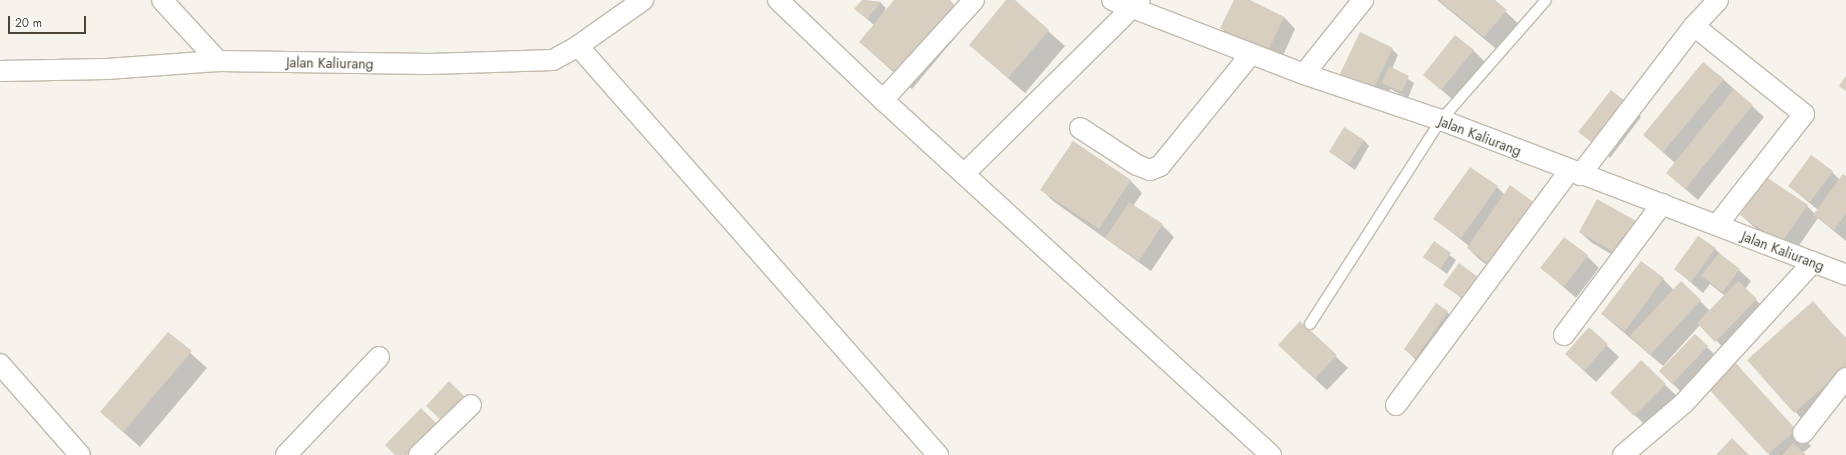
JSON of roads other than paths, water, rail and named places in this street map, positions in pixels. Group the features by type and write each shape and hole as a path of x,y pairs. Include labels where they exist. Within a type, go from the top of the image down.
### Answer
{"street":[{"path":"162,0 218,61"},
{"name":"Jalan Kaliurang","path":"0,71 107,69 218,61 531,63 552,60 578,46 642,0"},
{"path":"778,0 883,100 1271,455"},
{"path":"883,100 974,0"},
{"name":"Jalan Kaliurang","path":"1112,0 1135,4 1251,54 1304,74 1441,120 1575,173 1662,204 1846,275"},
{"path":"1304,74 1363,0"},
{"path":"1396,405 1575,173 1694,26 1718,0"},
{"path":"964,174 1135,4"},
{"path":"1694,26 1804,114 1716,225"},
{"path":"578,46 938,455"},
{"path":"1080,128 1137,165 1150,170 1160,166 1251,54"},
{"path":"1564,335 1662,204"},
{"path":"1623,455 1684,403 1813,262"},
{"path":"286,455 379,357"},
{"path":"0,364 80,455"},
{"path":"1803,433 1846,378"},
{"path":"419,455 471,405"}],"lane":[{"path":"1310,324 1441,120 1546,0"}]}
